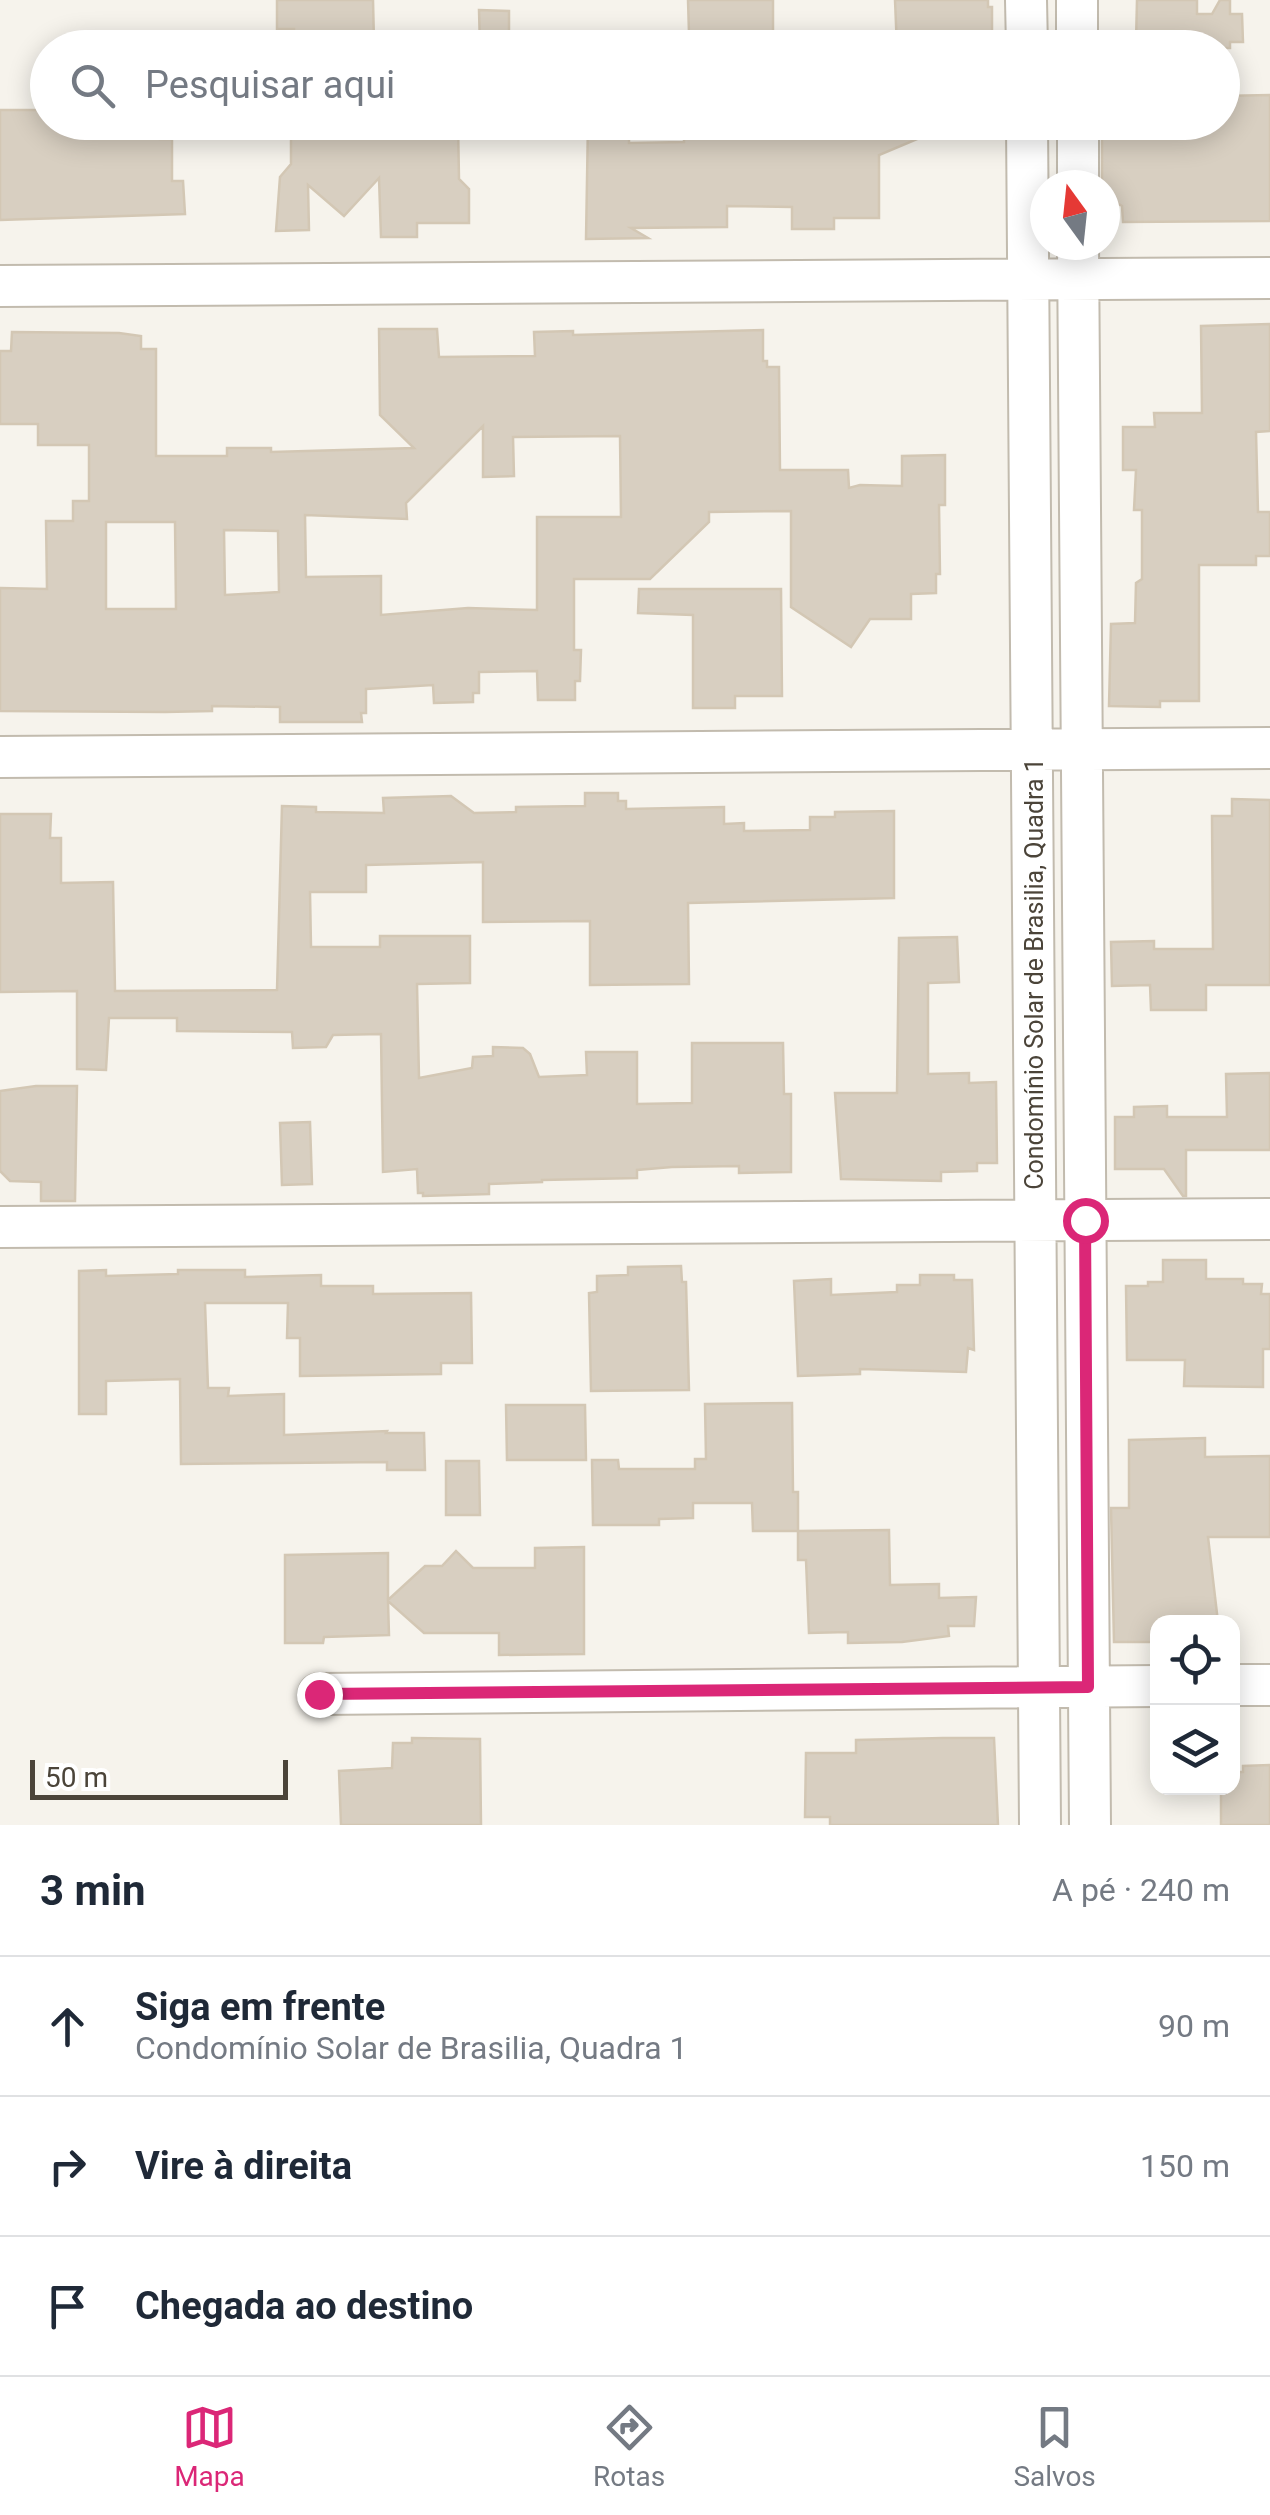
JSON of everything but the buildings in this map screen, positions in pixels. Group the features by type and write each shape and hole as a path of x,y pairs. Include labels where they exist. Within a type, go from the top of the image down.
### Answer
{"street":[{"path":"1026,0 1027,30"},
{"path":"1077,0 1077,30"},
{"name":"Condomínio Solar de Brasilia, Quadra 1","path":"1028,140 1040,1825"},
{"path":"1078,140 1078,170"},
{"path":"0,286 1029,279 1079,262 1270,278"},
{"name":"Condomínio Solar de Brasilia, Quadra 1","path":"1079,262 1090,1825"},
{"path":"0,757 1270,748"},
{"path":"0,1227 1270,1219"},
{"path":"1240,1686 1270,1685"},
{"path":"319,1694 1150,1686"}],"route":[{"path":"319,1694 1088,1687 1085,1220"}]}
